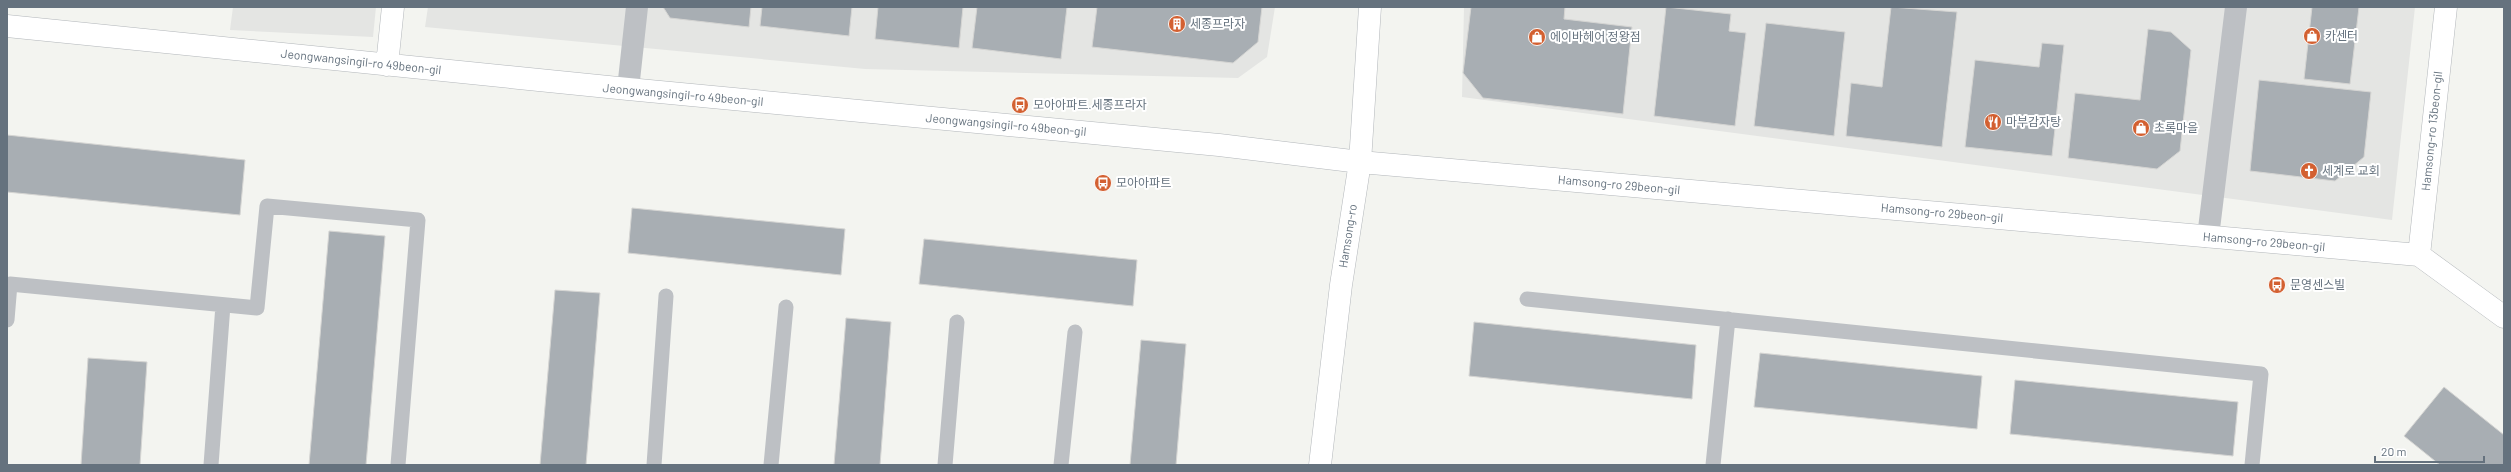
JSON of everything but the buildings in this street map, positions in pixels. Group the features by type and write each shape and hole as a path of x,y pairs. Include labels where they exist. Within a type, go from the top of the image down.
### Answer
{"street":[{"path":"387,65 393,7"},
{"path":"628,90 637,7"},
{"name":"Hamsong-ro","path":"1320,465 1341,285 1360,162 1370,7"},
{"path":"2208,237 2236,7"},
{"name":"Hamsong-ro 13beon-gil","path":"2419,255 2446,7"},
{"name":"Jeongwangsingil-ro 49beon-gil","path":"7,26 628,90 1211,144 1360,162"},
{"name":"Hamsong-ro 29beon-gil","path":"1360,162 2419,255"},
{"path":"2419,255 2504,316"}],"lane":[{"path":"7,320 10,284 257,308 267,206 418,220 398,465"},
{"path":"654,465 666,296"},
{"path":"1527,299 2261,374 2252,465"},
{"path":"211,465 223,305"},
{"path":"771,465 786,307"},
{"path":"1713,465 1728,319"},
{"path":"945,465 957,322"},
{"path":"1061,465 1074,332"}],"shaded area":[{"path":"233,7 376,7 373,37 230,30"},
{"path":"428,7 1275,7 1267,57 1238,78 865,69 425,27"},
{"path":"1464,7 2415,7 2392,220 1462,97"}],"place":[{"name":"세종프라자","path":"1177,24"},
{"name":"카센터","path":"2312,36"},
{"name":"에이바헤어 정왕점","path":"1537,37"},
{"name":"모아아파트.세종프라자","path":"1020,105"},
{"name":"마부감자탕","path":"1993,122"},
{"name":"초록마을","path":"2141,128"},
{"name":"세계로 교회","path":"2309,171"},
{"name":"모아아파트","path":"1103,183"},
{"name":"문영센스빌","path":"2277,285"}]}
